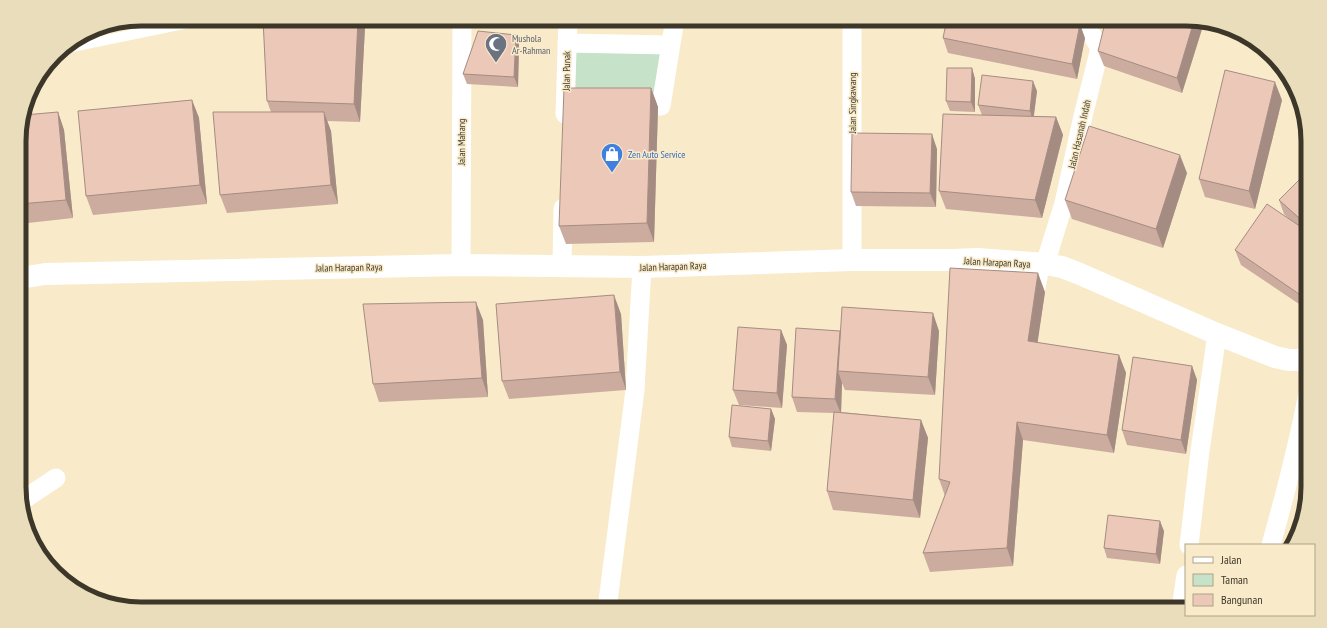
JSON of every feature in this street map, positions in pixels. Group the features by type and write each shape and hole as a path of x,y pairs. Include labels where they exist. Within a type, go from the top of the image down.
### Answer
{"main road":[{"name":"Jalan Harapan Raya","path":"26,277 45,274 461,265 642,267 852,260 952,260 978,263 1045,264 1062,267 1080,274 1217,334 1275,357 1288,360 1301,360"}],"street":[{"name":"Jalan Mahang","path":"461,265 462,26"},
{"name":"Jalan Punak","path":"565,131 568,26"},
{"path":"661,106 674,26"},
{"name":"Jalan Singkawang","path":"852,26 852,260"},
{"path":"1086,26 1089,29 1100,48"},
{"name":"Jalan Hasanah Indah","path":"1045,264 1064,203 1105,26"},
{"path":"567,43 670,45"},
{"path":"562,267 564,187"},
{"path":"608,602 635,390 642,267"},
{"path":"1189,544 1200,451 1217,334"},
{"path":"1271,544 1301,430"},
{"path":"27,498 56,478"},
{"path":"1182,602 1185,582"}],"lane":[{"path":"76,46 174,26"},
{"path":"1038,303 1045,264"}],"green space":[{"path":"573,51 661,54 658,107 570,107"}],"building":[{"path":"263,26 358,26 354,104 267,101"},
{"path":"946,26 1080,26 1072,64 943,38"},
{"path":"1104,26 1192,26 1177,78 1098,51"},
{"name":"Mushola Ar-Rahman","path":"478,31 516,35 514,77 463,74"},
{"path":"947,68 972,68 971,102 946,101"},
{"path":"1225,70 1275,82 1249,191 1199,179"},
{"path":"982,75 1033,81 1030,111 978,105"},
{"name":"Zen Auto Service","path":"564,88 651,88 647,223 559,226"},
{"path":"192,100 200,185 86,196 78,111"},
{"path":"58,112 66,200 26,203 26,134 29,115"},
{"path":"213,112 324,112 331,185 220,195"},
{"path":"943,114 1056,117 1035,200 939,191"},
{"path":"1089,126 1180,155 1156,229 1065,200"},
{"path":"852,133 932,134 930,193 851,192"},
{"path":"1301,178 1301,220 1279,200"},
{"path":"1267,204 1301,227 1301,291 1299,294 1235,250"},
{"path":"950,268 1038,273 1028,341 1119,355 1107,435 1017,422 1007,548 923,553 950,482 939,479"},
{"path":"614,295 620,372 502,381 496,304"},
{"path":"476,302 482,378 373,384 363,304"},
{"path":"842,307 933,313 928,377 838,371"},
{"path":"738,327 781,330 777,393 733,390"},
{"path":"796,328 840,331 835,399 792,397"},
{"path":"1133,357 1192,366 1181,440 1122,430"},
{"path":"732,405 771,409 768,441 729,437"},
{"path":"834,412 921,420 913,500 827,491"},
{"path":"1108,515 1160,521 1156,554 1104,548"}],"place":[{"name":"Mushola Ar-Rahman","path":"496,64"},
{"name":"Zen Auto Service","path":"612,174"}]}
